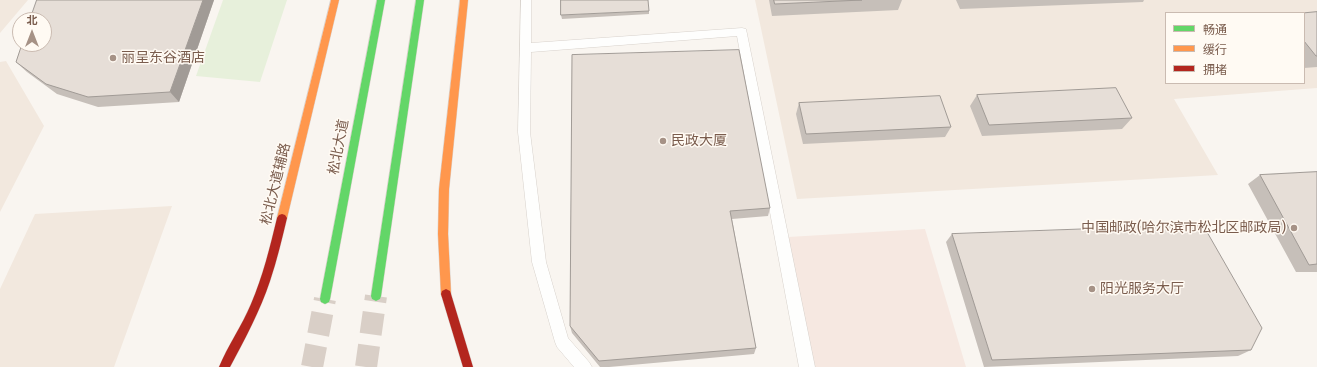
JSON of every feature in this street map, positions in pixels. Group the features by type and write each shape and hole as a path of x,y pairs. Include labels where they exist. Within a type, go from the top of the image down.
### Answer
{"highway":[{"name":"松北大道辅路","path":"224,367 239,342 256,307 270,268 335,0"},
{"name":"松北大道","path":"325,299 381,0"},
{"path":"376,296 420,0"},
{"path":"464,0 444,189 443,234 445,291 468,367"}],"lane":[{"path":"526,0 524,132 540,262 562,342 584,367"},
{"path":"526,48 742,32 807,367"}],"shaded area":[{"path":"0,0 28,0 18,12 12,12 12,19 0,33"},
{"path":"755,0 1317,0 1317,88 1174,99 1218,175 797,199"},
{"path":"6,61 44,126 0,212 0,62"},
{"path":"172,206 114,367 0,367 0,289 35,214"},
{"path":"925,229 966,367 815,367 788,237"}],"green space":[{"path":"223,0 287,0 260,82 196,76"}],"building":[{"name":"丽呈东谷酒店","path":"37,0 203,0 170,92 88,97 46,84 16,62 19,52 52,52 52,12 33,12"},
{"path":"561,0 648,0 649,11 561,15"},
{"path":"774,0 862,0 775,4"},
{"path":"1317,12 1317,56 1305,42 1305,13"},
{"name":"民政大厦","path":"739,50 770,208 730,211 756,348 599,361 570,326 572,55"},
{"path":"1116,88 1132,118 989,125 977,95"},
{"path":"940,96 951,127 806,134 799,103"},
{"name":"中国邮政(哈尔滨市松北区邮政局)","path":"1317,172 1317,264 1309,265 1260,175"},
{"name":"阳光服务大厅","path":"1203,225 1262,328 1251,350 992,360 952,234"}],"tunnel":[{"path":"366,367 376,296"},
{"path":"312,367 325,299"}],"traffic: fast":[{"path":"325,299 381,0"},
{"path":"376,296 420,0"}],"traffic: slow":[{"path":"282,218 335,0"},
{"path":"446,294 443,234 444,189 464,0"}],"traffic: jam":[{"path":"224,367 244,331 256,305 272,260 282,218"},
{"path":"446,294 468,367"}],"place":[{"name":"丽呈东谷酒店","path":"113,58"},
{"name":"民政大厦","path":"663,141"},
{"name":"中国邮政(哈尔滨市松北区邮政局)","path":"1294,228"},
{"name":"阳光服务大厅","path":"1092,289"}]}
